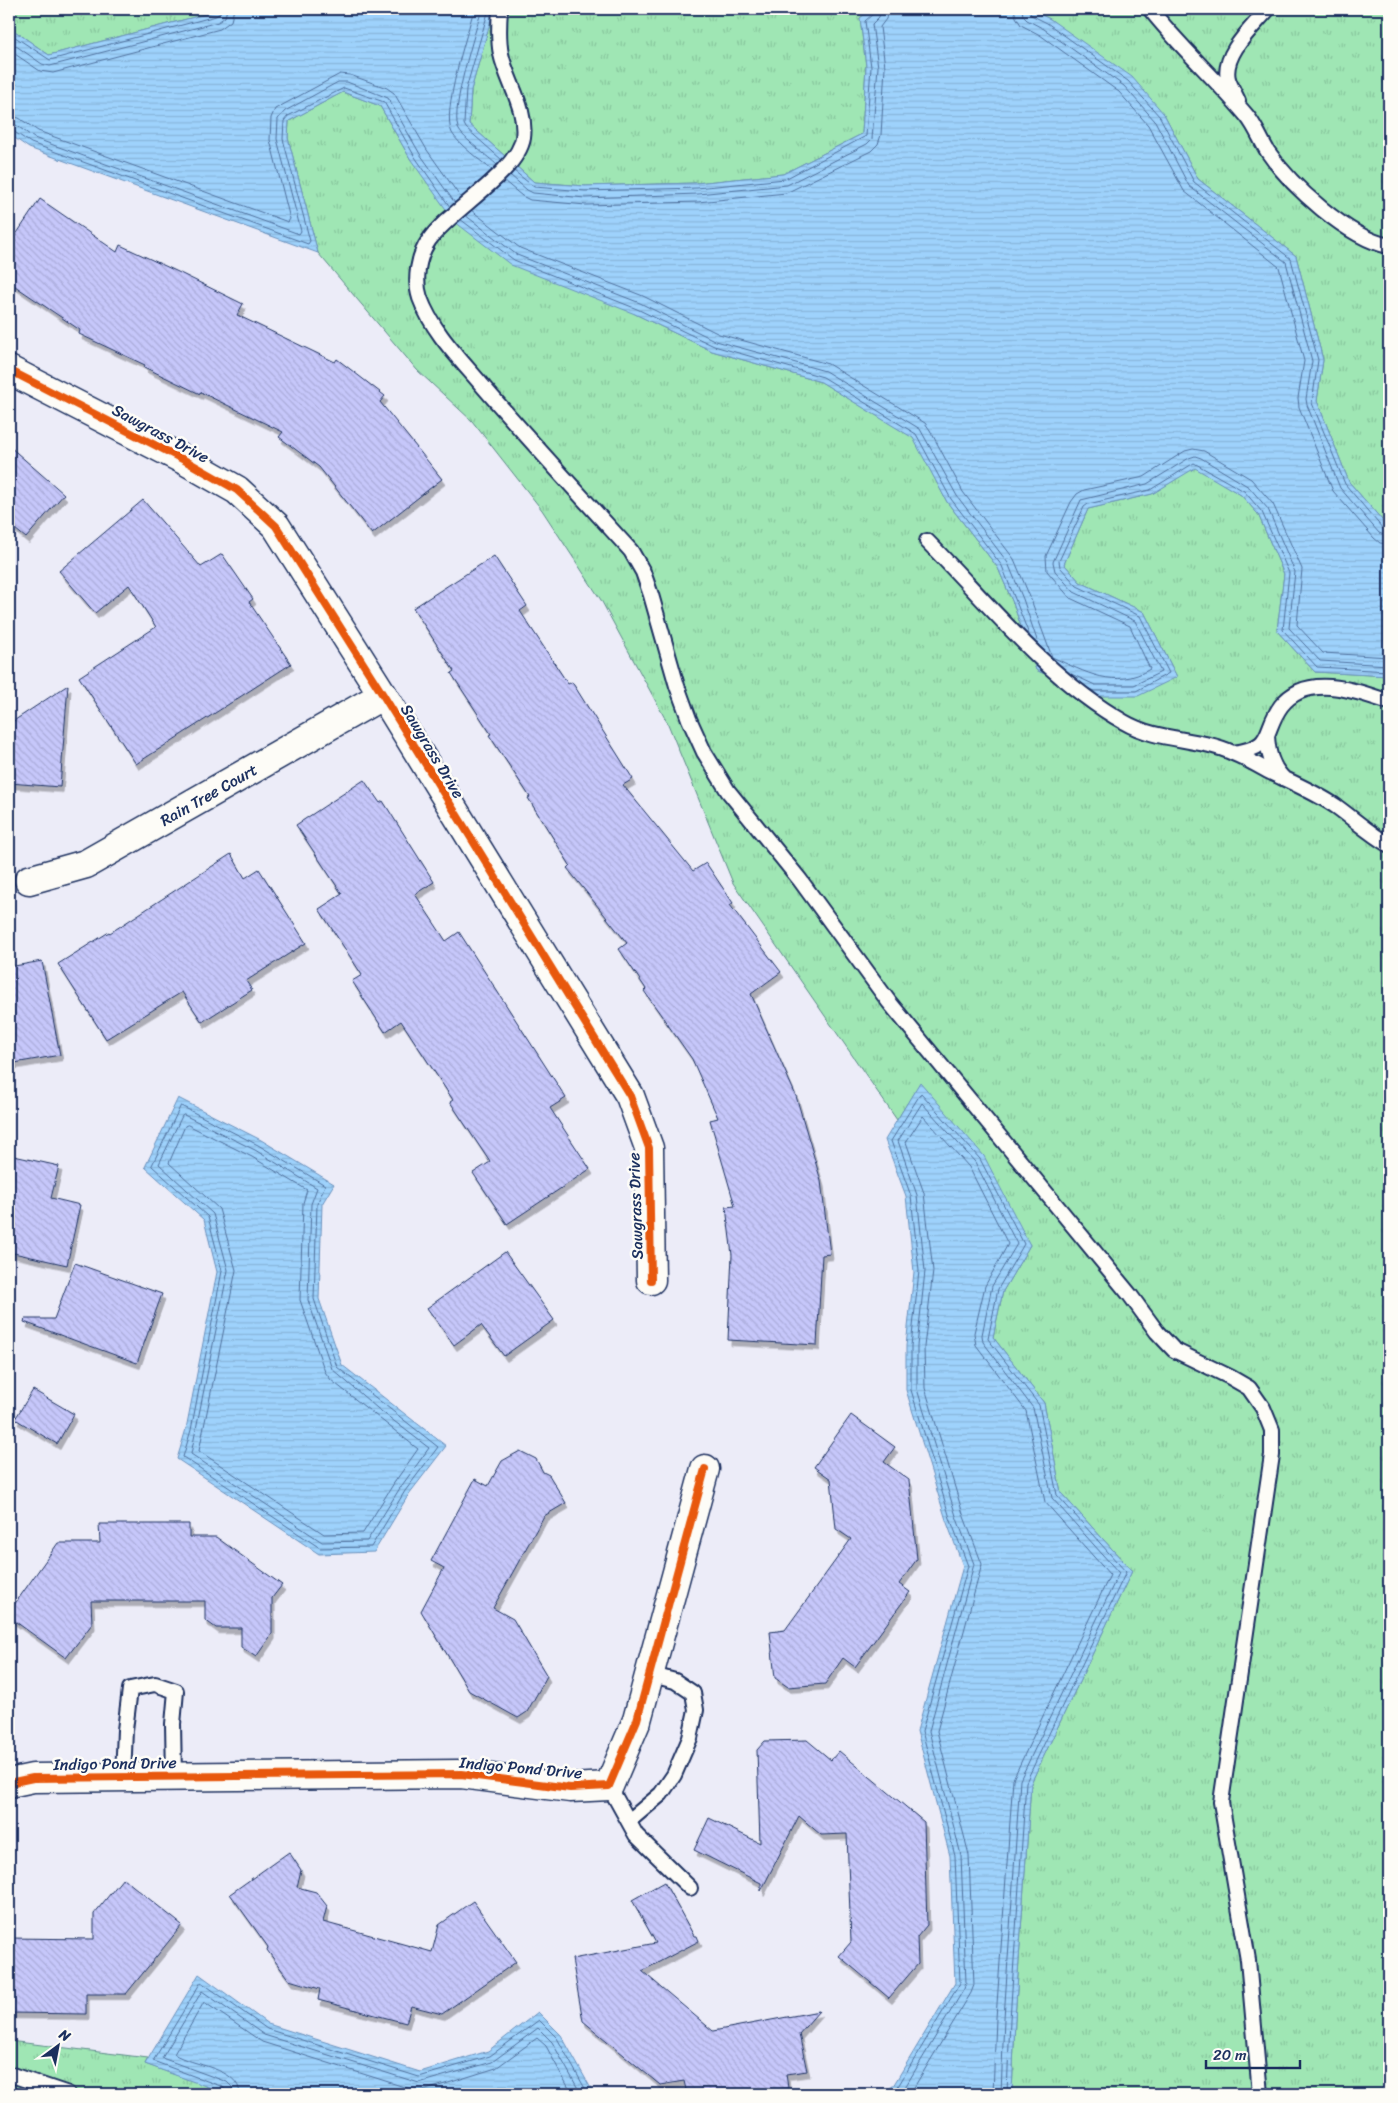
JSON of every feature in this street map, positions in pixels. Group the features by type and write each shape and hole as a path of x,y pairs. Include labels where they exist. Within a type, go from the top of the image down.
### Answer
{"street":[{"name":"Sawgrass Drive","path":"9,370 186,461 237,490 276,526 383,694 630,1096 648,1148 651,1280"},
{"name":"Rain Tree Court","path":"29,880 86,864 383,694"},
{"path":"609,1786 637,1720 705,1469"},
{"name":"Indigo Pond Drive","path":"9,1783 33,1778 460,1774 570,1788 609,1786"}],"lane":[{"path":"500,9 501,54 521,113 523,137 519,151 508,166 458,210 429,240 422,255 417,276 420,298 446,343 518,427 631,551 649,587 677,686 689,719 704,752 728,791 800,880 888,1002 1124,1288 1157,1332 1174,1350 1230,1377 1248,1388 1263,1408 1272,1430 1272,1455 1221,1802 1248,1960 1260,2094"},
{"path":"1150,9 1166,29 1244,113"},
{"path":"1268,9 1230,55 1227,66 1228,78 1244,113 1268,152 1297,187 1310,199 1369,240 1389,246"},
{"path":"927,541 1019,638 1064,678 1126,724 1160,736 1211,744 1233,753 1337,807 1370,834 1389,845"},
{"path":"1233,753 1254,748 1261,744 1282,706 1289,698 1312,688 1339,688 1389,702"},
{"path":"1267,736 1269,754 1282,778"},
{"path":"629,1821 661,1794 674,1775 690,1738 696,1710 693,1693 675,1681 649,1674"},
{"path":"123,1777 125,1730 130,1689 155,1684 176,1691 173,1724 174,1776"},
{"path":"609,1786 636,1835 690,1888"},
{"path":"9,2074 68,2094"}],"green space":[{"path":"9,9 225,9 49,55 9,27"},
{"path":"494,9 872,9 860,18 866,66 862,134 783,174 696,183 585,186 534,182 469,124 471,90"},
{"path":"1029,9 1389,9 1389,528 1349,482 1317,401 1323,360 1296,256 1198,179 1164,114 1050,19"},
{"path":"343,92 380,106 411,160 635,314 712,351 821,382 914,438 947,502 998,568 1013,603 1036,670 1093,696 1177,677 1144,612 1080,582 1064,564 1088,509 1152,494 1195,467 1241,495 1258,514 1284,574 1277,631 1315,672 1389,676 1389,2094 1012,2094 1015,2019 1031,1783 1132,1571 1061,1493 1044,1403 993,1337 1003,1291 1030,1245 920,1083 897,1120 733,883 668,724 601,600 542,510 472,421 417,370 318,253 288,138 289,121"},
{"path":"9,2041 148,2058 145,2064 230,2094 9,2094"}],"water":[{"path":"225,9 494,9 471,90 469,124 534,182 585,186 696,183 783,174 862,134 866,66 860,18 872,9 1029,9 1050,19 1132,77 1164,114 1198,179 1296,256 1323,360 1317,401 1349,482 1389,528 1389,676 1315,672 1277,631 1284,574 1258,514 1241,495 1195,468 1152,494 1088,509 1064,564 1080,582 1144,612 1177,677 1138,696 1093,696 1036,670 1013,603 998,568 947,502 913,438 821,382 712,351 635,314 511,265 455,222 411,160 380,106 343,92 289,121 288,138 318,253 29,148 9,134 9,27 49,55"},
{"path":"920,1082 984,1156 1030,1245 1003,1291 993,1337 1044,1403 1061,1493 1132,1571 1031,1783 1015,2019 1012,2094 881,2094 893,2086 955,1983 950,1856 917,1731 963,1566 946,1520 906,1390 906,1346 914,1272 906,1196 885,1140"},
{"path":"178,1098 261,1140 334,1184 322,1204 319,1299 342,1365 446,1446 409,1494 374,1552 319,1554 177,1459 186,1429 217,1272 204,1220 145,1167"},
{"path":"199,1974 268,2024 420,2072 488,2051 538,2012 561,2035 594,2094 230,2094 219,2091 145,2064"}],"building":[{"path":"40,199 117,252 120,245 176,271 243,304 237,315 335,362 337,359 385,396 380,402 442,479 372,534 319,467 279,437 283,432 200,392 200,394 144,367 145,365 79,334 80,330 9,282 9,245"},
{"path":"9,446 64,494 26,538 9,524"},
{"path":"143,500 201,567 222,554 253,599 249,602 291,664 136,764 79,677 156,627 129,585 95,613 59,571"},
{"path":"494,556 527,606 520,611 568,684 572,682 633,779 623,785 693,871 706,863 733,903 730,905 781,972 751,994 796,1096 821,1181 830,1254 822,1255 817,1345 728,1340 732,1255 726,1207 735,1206 710,1120 718,1118 692,1059 644,991 646,989 619,949 627,943 567,868 570,865 528,798 530,797 489,735 491,734 451,673 454,671 413,608"},
{"path":"68,685 60,787 9,783 9,724"},
{"path":"364,780 380,803 383,801 434,882 415,894 446,941 459,932 566,1098 550,1108 590,1169 507,1224 473,1173 490,1162 450,1102 453,1100 401,1021 385,1032 352,981 362,975 319,909 342,894 296,825"},
{"path":"231,854 245,878 259,869 306,943 246,981 252,990 202,1022 182,992 106,1039 58,964 110,933"},
{"path":"42,961 60,1055 9,1064 9,967"},
{"path":"14,1156 59,1166 51,1198 80,1205 67,1265 9,1252 9,1179"},
{"path":"505,1252 554,1320 504,1356 481,1325 454,1345 427,1308"},
{"path":"75,1263 162,1294 137,1363 24,1322 25,1319 54,1319"},
{"path":"33,1390 74,1414 57,1444 15,1419"},
{"path":"851,1415 895,1447 884,1462 909,1480 917,1559 899,1584 910,1592 855,1667 843,1658 825,1684 788,1687 775,1678 770,1632 785,1630 851,1539 836,1529 831,1479 814,1467"},
{"path":"520,1451 536,1459 543,1472 549,1475 566,1503 544,1516 493,1608 513,1619 547,1676 527,1712 518,1718 469,1691 421,1611 444,1568 431,1561 475,1479 488,1486 502,1461"},
{"path":"99,1524 189,1524 189,1537 216,1537 282,1585 272,1598 272,1634 256,1657 241,1647 241,1628 216,1628 205,1620 205,1601 91,1601 92,1624 66,1658 9,1617 9,1612 58,1543 100,1543"},
{"path":"807,1740 831,1760 839,1751 924,1822 927,1925 917,1937 918,1964 889,1998 839,1956 851,1942 847,1834 821,1835 799,1816 761,1891 761,1883 694,1850 709,1818 760,1843 757,1750 765,1741"},
{"path":"289,1852 301,1870 297,1887 316,1892 327,1906 323,1922 432,1952 439,1925 473,1901 516,1962 442,2014 411,2006 406,2023 318,2000 320,1989 289,1980 230,1894"},
{"path":"123,1878 182,1925 126,1994 86,1994 86,2014 9,2013 9,1938 94,1939 94,1914"},
{"path":"664,1882 694,1936 697,1936 699,1941 642,1971 713,2031 819,2011 799,2034 807,2071 786,2074 788,2088 753,2094 687,2094 684,2081 660,2085 583,2021 572,1959 656,1943 632,1900"}],"cycle path":[{"path":"9,370 186,461 237,490 276,526 383,695 630,1096 649,1148 651,1280"},
{"path":"9,1783 33,1778 461,1774 570,1788 609,1786 637,1720 705,1469"}]}
